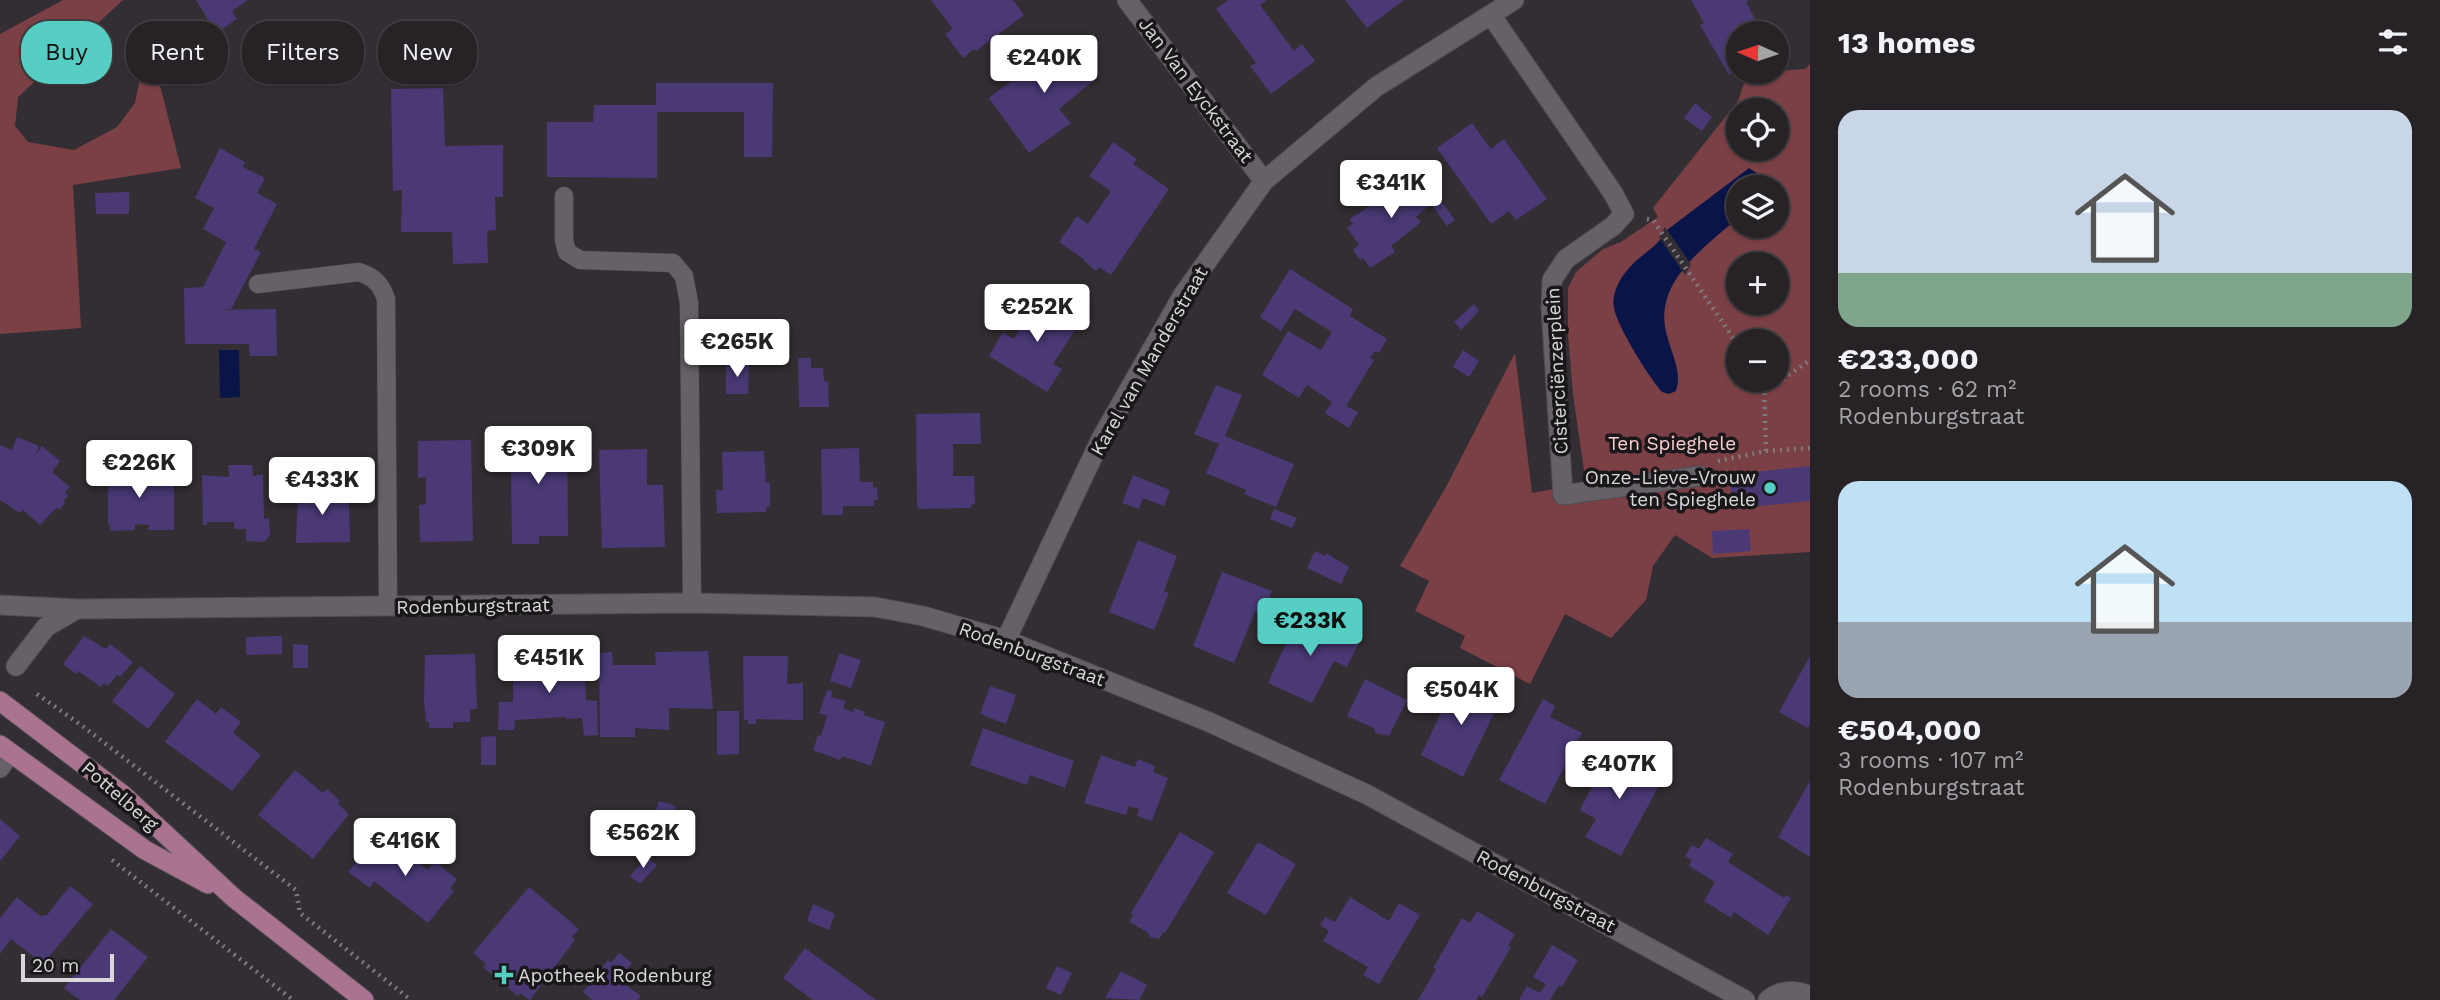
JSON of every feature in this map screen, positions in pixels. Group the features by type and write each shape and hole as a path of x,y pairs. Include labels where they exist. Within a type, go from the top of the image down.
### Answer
{"main road":[{"name":"Pottelberg","path":"0,701 122,794 234,898 364,1000"},
{"name":"Pottelberg","path":"3,755 145,850 234,898"}],"street":[{"name":"Jan Van Eyckstraat","path":"1127,0 1264,181"},
{"name":"Karel van Manderstraat","path":"1006,640 1101,439 1183,295 1264,181 1376,87 1514,0"},
{"name":"Cisterciënzerplein","path":"1492,15 1613,193 1624,214 1614,226 1566,259 1552,280 1551,308 1563,495 1699,476"},
{"name":"Rodenburgstraat","path":"0,605 78,609 692,603 875,607 923,616 1006,640 1209,722 1366,794 1745,1000"},
{"name":"Rodenburgstraat","path":"16,666 46,627 78,609"},
{"path":"1768,1000 1785,992 1810,996"}],"lane":[{"path":"564,196 564,240 568,252 580,260 673,264 684,276 689,303 692,603"},
{"path":"258,284 359,272 370,276 381,286 386,299 387,606"}],"path":[{"path":"1653,220 1727,329"},
{"path":"1789,375 1810,360"},
{"path":"1764,392 1766,451"},
{"path":"1699,476 1721,459 1810,447"},
{"path":"30,689 296,890 300,913 411,1000"},
{"path":"108,858 293,1000"}],"green space":[{"path":"63,0 123,0 100,21 24,21"},
{"path":"21,23 21,84 32,84 18,97 15,126 28,142 74,150 117,127 135,103 139,84 160,84 181,168 73,185 81,328 0,334 0,34"},
{"name":"Ten Spieghele","path":"1810,64 1810,552 1712,558 1675,535 1653,566 1646,600 1611,638 1565,614 1530,684 1460,648 1465,636 1415,611 1429,581 1400,566 1446,487 1515,353 1532,493 1554,489 1588,498 1573,394 1568,334 1568,288 1576,272 1603,249 1621,242 1658,217 1653,208 1726,116 1726,161 1789,161 1789,98 1739,98 1744,84 1789,84 1789,70 1805,69"}],"shaded area":[{"path":"1749,168 1760,175 1740,175"},
{"path":"1726,185 1726,228 1682,270 1672,285 1666,302 1664,320 1678,378 1676,391 1669,394 1662,392 1634,352 1616,316 1613,303 1622,276 1667,230"},
{"path":"219,350 239,350 240,397 220,398"}],"pier":[{"path":"1665,227 1691,264 1685,275 1659,237"}],"building":[{"path":"196,0 248,0 232,11 237,19 228,25 228,21 209,21"},
{"path":"931,0 1013,0 1024,15 963,58 945,34 953,29"},
{"path":"1228,0 1267,0 1260,5 1294,51 1302,44 1315,61 1271,94 1250,66 1256,63 1216,9"},
{"path":"1345,0 1404,0 1367,28"},
{"path":"1691,0 1749,0 1746,2 1756,21 1726,21 1726,70 1700,25 1704,23"},
{"path":"1067,38 1098,77 1059,109 1071,123 1029,153 989,98"},
{"path":"656,83 773,83 772,157 744,157 744,112 657,112 657,178 547,177 547,122 593,122 594,105 656,105"},
{"path":"443,88 445,146 503,145 503,197 495,197 496,230 487,231 488,263 453,264 452,232 401,232 402,190 393,191 391,89"},
{"path":"1695,103 1712,117 1702,131 1684,118"},
{"path":"1472,123 1491,149 1504,139 1547,199 1516,220 1509,211 1491,224 1437,148"},
{"path":"1113,142 1137,159 1133,164 1169,189 1111,275 1099,267 1096,271 1059,242 1077,216 1088,224 1111,191 1089,176"},
{"path":"220,148 245,162 243,167 265,178 257,193 277,204 254,249 261,252 231,309 220,310 276,309 277,356 250,356 249,344 185,344 184,288 203,287 226,242 203,229 214,208 195,198"},
{"path":"1411,177 1431,204 1416,217 1421,222 1391,246 1395,252 1370,268 1353,250 1359,244 1347,228 1353,224 1349,219 1375,203 1371,197 1389,182 1395,190"},
{"path":"129,192 129,214 96,214 95,193"},
{"path":"1439,198 1455,220 1447,226 1431,204"},
{"path":"1290,269 1353,309 1350,316 1387,339 1379,353 1375,351 1370,358 1374,360 1346,406 1358,412 1349,428 1325,413 1332,402 1307,385 1299,398 1262,375 1288,331 1321,350 1332,332 1295,309 1281,331 1260,317"},
{"path":"1040,295 1081,321 1053,364 1062,369 1047,392 989,356 1003,332 1014,339"},
{"path":"1474,304 1479,311 1461,330 1454,322"},
{"path":"1463,350 1479,361 1469,377 1453,367"},
{"path":"798,358 811,358 811,368 823,368 824,381 828,382 829,407 799,407"},
{"path":"726,365 749,365 748,394 726,394"},
{"path":"1216,385 1242,395 1225,436 1294,464 1276,507 1244,494 1246,490 1206,473 1219,444 1194,434"},
{"path":"980,413 981,444 953,444 953,476 974,476 975,504 971,505 971,508 920,509 917,506 916,414"},
{"path":"567,433 568,536 539,536 539,544 512,544 511,472 507,472 506,435"},
{"path":"17,437 39,446 36,455 42,446 60,461 52,472 70,487 65,492 68,496 63,501 65,503 59,510 57,507 40,525 22,509 20,513 0,500 0,445 12,450"},
{"path":"471,440 473,541 420,542 419,505 426,504 426,477 418,478 418,441"},
{"path":"859,448 860,482 873,482 873,488 877,487 878,500 874,500 874,506 843,506 843,515 822,515 821,449"},
{"path":"647,449 647,485 663,485 665,547 602,548 599,450"},
{"path":"764,451 766,483 770,483 770,507 766,507 766,512 717,513 716,490 723,490 722,452"},
{"path":"228,465 252,465 253,476 263,474 264,519 269,518 270,535 264,542 246,541 246,529 234,529 234,522 207,522 207,525 203,525 202,475 229,477"},
{"name":"Onze-Lieve-Vrouw ten Spieghele","path":"1810,466 1810,501 1733,509 1729,475"},
{"path":"101,468 134,468 134,477 170,477 171,482 174,482 174,530 148,530 149,525 135,524 135,530 110,531 108,485 102,485"},
{"path":"1133,475 1170,490 1164,506 1143,498 1139,509 1122,503"},
{"path":"298,488 332,488 332,500 349,500 350,542 296,543"},
{"path":"1274,509 1297,518 1292,528 1270,519"},
{"path":"1749,529 1751,551 1713,554 1712,531"},
{"path":"1138,540 1177,556 1164,591 1169,593 1154,630 1109,612"},
{"path":"1315,551 1325,556 1326,553 1349,567 1341,584 1307,568"},
{"path":"1222,572 1272,591 1262,615 1255,612 1234,663 1193,646"},
{"path":"1299,614 1359,642 1347,667 1334,661 1312,703 1268,683"},
{"path":"84,636 106,649 110,644 133,662 108,686 104,683 101,687 78,671 76,674 63,664"},
{"path":"282,636 282,654 246,655 246,637"},
{"path":"293,644 308,645 308,668 293,668"},
{"path":"708,651 713,709 669,708 669,730 635,728 635,737 600,737 599,653 612,652 613,665 656,665 655,652"},
{"path":"839,653 861,660 851,688 830,681"},
{"path":"475,654 477,709 470,709 470,722 453,722 453,728 429,728 424,702 425,655"},
{"path":"743,656 788,656 787,684 803,683 803,720 756,719 756,724 748,724 748,720 744,720"},
{"path":"1810,656 1810,724 1808,728 1779,712"},
{"path":"513,661 584,661 586,700 597,701 598,735 584,736 582,718 566,717 515,720 514,730 498,730 499,702 513,702"},
{"path":"140,666 175,694 148,729 112,701"},
{"path":"1365,679 1407,700 1389,736 1375,733 1374,728 1347,716"},
{"path":"1457,679 1501,699 1463,777 1421,755"},
{"path":"990,686 1016,695 1006,724 980,714"},
{"path":"827,690 833,691 831,697 846,701 843,708 853,712 854,708 865,712 864,715 885,722 871,766 842,756 840,760 813,750 827,716 819,713"},
{"path":"197,699 216,714 221,707 241,722 233,733 261,755 232,791 165,742"},
{"path":"1543,699 1555,706 1550,717 1582,733 1545,804 1499,780"},
{"path":"717,711 739,711 739,754 717,755"},
{"path":"983,728 1074,761 1065,788 1030,775 1027,785 970,765"},
{"path":"496,736 496,765 481,765 481,737"},
{"path":"1618,745 1636,755 1632,763 1662,780 1621,856 1585,837 1596,819 1580,810 1599,773 1601,774"},
{"path":"1101,755 1135,767 1138,759 1155,766 1153,772 1168,778 1152,821 1137,816 1139,809 1129,806 1126,815 1084,803"},
{"path":"295,770 323,793 327,789 349,814 313,859 258,815"},
{"path":"1810,781 1810,857 1778,837"},
{"path":"659,801 676,806 669,828 666,827 664,833 650,828"},
{"path":"0,819 20,836 0,861"},
{"path":"626,824 645,828 641,847 622,842"},
{"path":"1180,832 1214,852 1165,933 1163,932 1159,939 1150,937 1147,932 1129,922 1133,915 1131,913"},
{"path":"383,836 428,870 434,861 457,879 450,888 454,891 428,923 374,881 370,888 348,872 369,846 372,848"},
{"path":"1706,838 1733,854 1728,862 1784,898 1786,895 1791,898 1768,935 1734,912 1731,918 1704,901 1715,882 1689,866 1692,860 1685,856 1692,845 1699,849"},
{"path":"1258,842 1296,864 1266,915 1227,893"},
{"path":"647,857 657,865 640,884 630,876"},
{"path":"70,886 93,904 43,964 11,939 0,954 0,918 17,897 40,916 47,915"},
{"path":"529,887 579,929 572,937 575,940 530,1000 520,993 518,996 483,967 486,964 473,953"},
{"path":"1350,897 1389,921 1399,903 1420,915 1379,984 1363,975 1368,967 1323,941 1329,931 1320,925 1325,917 1335,922"},
{"path":"813,904 835,914 829,930 807,921"},
{"path":"1477,911 1515,934 1508,946 1511,947 1482,997 1479,995 1476,1000 1418,1000 1462,918 1470,923"},
{"path":"111,929 148,957 114,1000 80,1000 64,988"},
{"path":"1552,945 1578,960 1562,987 1559,985 1550,1000 1519,1000 1527,986 1540,993 1546,984 1533,977"},
{"path":"805,948 876,1000 813,1000 783,978"},
{"path":"619,953 632,963 619,980 641,996 638,1000 592,1000 583,992 608,960 611,963"},
{"path":"1057,966 1072,973 1061,995 1046,988"},
{"path":"1121,971 1147,985 1139,1000 1105,998"}],"place":[{"name":"Onze-Lieve-Vrouw ten Spieghele","path":"1770,488"},
{"name":"Apotheek Rodenburg","path":"504,975"}]}
